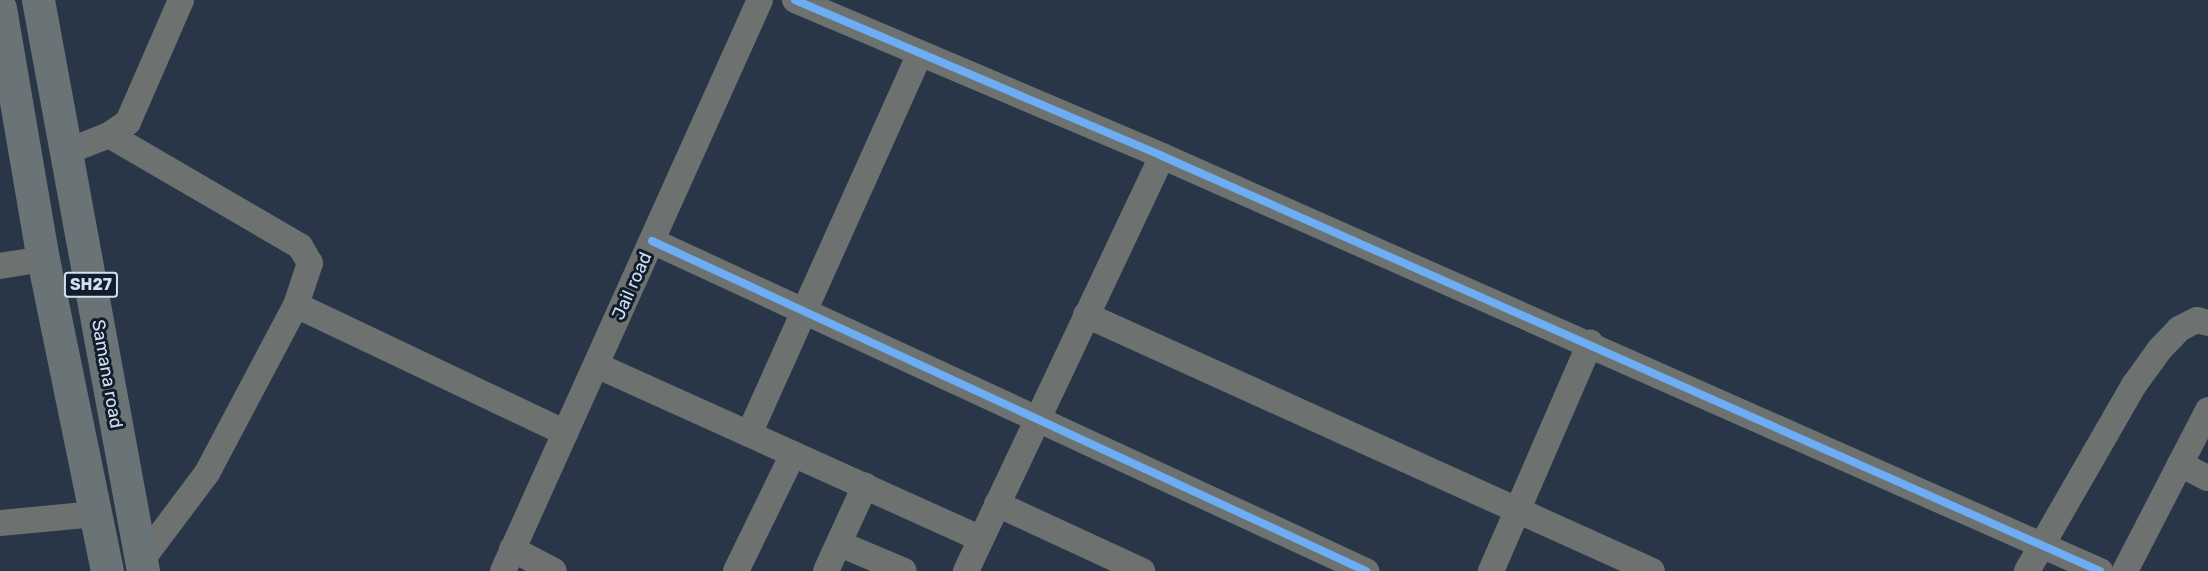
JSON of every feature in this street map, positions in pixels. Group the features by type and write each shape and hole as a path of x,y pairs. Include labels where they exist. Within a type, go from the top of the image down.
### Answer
{"main road":[{"name":"Samana road","path":"38,0 142,566"},
{"name":"Samana road","path":"0,8 43,259 107,571"}],"street":[{"path":"66,152 109,135 128,122 137,107 181,0"},
{"name":"Jail road","path":"508,560 760,0"},
{"path":"795,0 1162,156 2042,543 2100,571"},
{"path":"749,434 920,55"},
{"path":"109,135 300,246 310,263 296,304 207,473 142,566"},
{"path":"966,571 1162,156"},
{"path":"652,241 1039,417 1366,571"},
{"path":"0,266 43,259"},
{"path":"296,304 565,433"},
{"path":"1086,315 1516,512 1652,571"},
{"path":"2027,571 2134,385 2160,349 2179,329 2198,320 2208,323"},
{"path":"1491,571 1590,344"},
{"path":"596,364 981,539"},
{"path":"2125,571 2208,410"},
{"path":"736,571 793,454"},
{"path":"2180,464 2208,478"},
{"path":"826,571 865,486"},
{"path":"997,504 1142,571"},
{"path":"0,523 96,514"},
{"path":"840,544 904,571"},
{"path":"508,560 554,571"}],"cycle path":[{"path":"795,0 1162,156 2100,571"},
{"path":"652,241 1366,571"}]}
